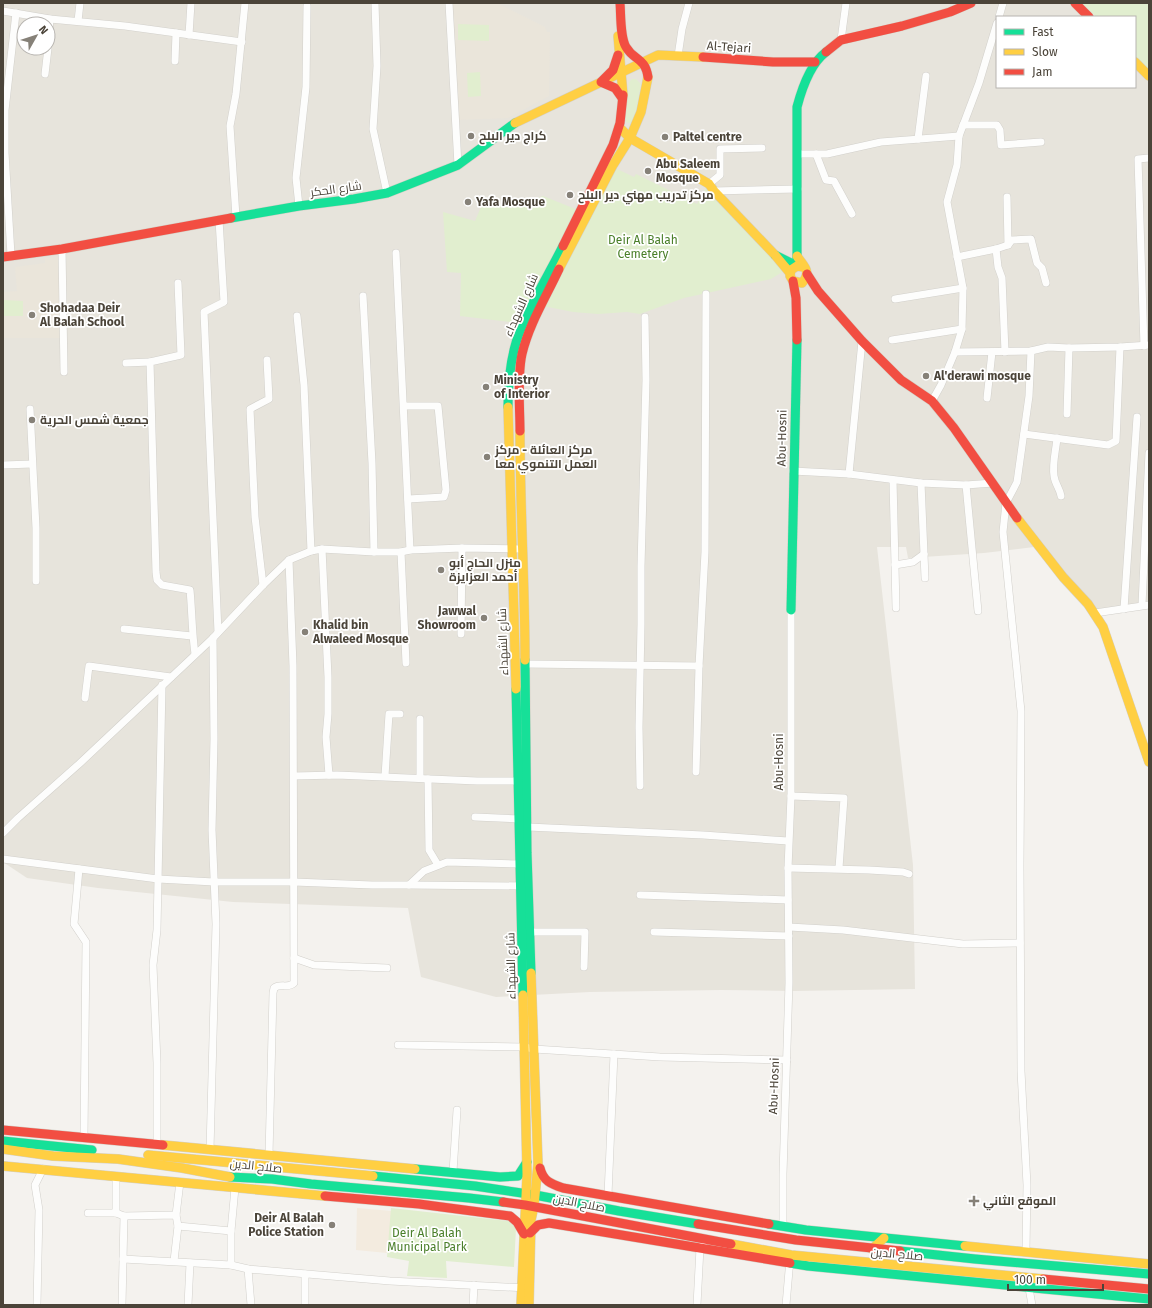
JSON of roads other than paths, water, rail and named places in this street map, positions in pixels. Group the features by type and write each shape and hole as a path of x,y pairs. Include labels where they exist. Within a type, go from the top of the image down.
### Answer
{"main road":[{"name":"شارع الشهداء","path":"530,1194 538,1164 529,1048 524,886 528,827 522,781 512,549 508,387 513,355 522,326 608,158 616,138 619,127 622,98 622,72 615,3"},
{"path":"620,3 624,44 643,62"},
{"path":"795,279 806,279 797,254 797,107 800,95 815,62 841,40 902,26 950,12 970,3"},
{"path":"1074,3 1088,16"},
{"path":"619,49 617,62 613,70 601,82 615,88 622,98"},
{"name":"Al-Tejari","path":"643,62 658,55 772,62 815,62"},
{"name":"شارع الحكر","path":"7,256 62,248 299,206 387,193 458,165 517,121 643,62"},
{"name":"شارع الشهداء","path":"530,1194 527,1161 530,932 520,864 519,819 522,781 525,664 525,603 522,549 520,433 520,382 522,355 531,327 613,165 630,138 641,112 648,80 647,69 643,62"},
{"path":"1136,63 1149,76"},
{"path":"619,127 630,138 712,188 776,255 795,279 818,292"},
{"path":"776,255 803,269 818,292 862,341 901,380 932,401 954,428 1006,504 1063,577 1095,613 1103,627 1149,762"},
{"path":"795,279 793,268 803,269"},
{"name":"Abu-Hosni","path":"791,610 796,298 795,279"},
{"path":"3,1130 516,1177 520,1175 527,1161"},
{"name":"صلاح الدين","path":"3,1141 384,1176 475,1186 530,1194 620,1211 796,1240 872,1249 1149,1274"},
{"name":"صلاح الدين","path":"3,1149 53,1156 118,1159 238,1178 272,1179 311,1184 462,1197 530,1206 706,1240 790,1259 878,1264 1149,1289"},
{"path":"538,1164 541,1175 550,1184 578,1191 783,1226 884,1238 1149,1264"},
{"path":"3,1166 419,1204 510,1216 527,1233"},
{"path":"384,1176 398,1166"},
{"path":"521,1305 525,1288 530,1194"},
{"path":"527,1233 538,1225 549,1223 700,1248 1030,1288 1149,1300"},
{"path":"872,1249 884,1238"},
{"path":"1126,1297 1127,1287"},
{"path":"525,1288 529,1305"}],"street":[{"path":"78,21 80,3"},
{"path":"189,35 191,3"},
{"path":"236,217 230,126 236,94 245,3"},
{"path":"375,3 376,66 373,130 387,193"},
{"path":"449,3 458,165"},
{"path":"678,56 682,29 689,3"},
{"path":"841,40 846,3"},
{"path":"999,16 1003,3"},
{"path":"299,206 296,178 306,87 307,6"},
{"path":"3,11 33,16"},
{"path":"7,256 5,110 16,13"},
{"path":"56,19 242,42"},
{"path":"932,401 942,385 962,329 963,288 947,202 957,165 959,136 979,83 996,26"},
{"path":"175,61 176,33"},
{"path":"45,74 47,56"},
{"path":"918,139 926,76"},
{"path":"963,125 997,125 1000,130 1001,144 1041,142"},
{"path":"798,154 827,154 881,142 959,136"},
{"path":"712,188 720,175 720,149 762,148"},
{"path":"816,154 826,180 834,181 852,214"},
{"path":"955,352 1030,351 1048,347 1120,348 1147,346 1138,159 1149,158"},
{"path":"712,188 798,189"},
{"path":"1007,197 1008,245"},
{"path":"218,632 204,312 224,302 219,220"},
{"path":"957,257 996,249 1008,245 1012,240 1031,239 1037,263 1042,268 1046,283"},
{"path":"62,248 64,372"},
{"path":"996,249 998,268 1002,278 1006,352"},
{"path":"396,253 410,550"},
{"path":"126,363 150,362 181,355 178,283"},
{"path":"895,299 963,288"},
{"path":"696,772 704,552 706,294"},
{"path":"363,296 372,463 374,552"},
{"path":"297,316 304,385 311,551"},
{"path":"640,786 642,513 646,380 645,317"},
{"path":"892,340 962,329"},
{"path":"849,474 862,341"},
{"path":"1067,414 1069,348"},
{"path":"1024,434 1108,446 1116,441 1120,348"},
{"path":"1026,1252 1027,1185 1021,1071 1021,711 1003,532 1006,504 1017,482 1029,396 1030,351"},
{"path":"987,398 992,352"},
{"path":"264,585 255,517 250,408 269,399 267,360"},
{"path":"150,362 157,580 162,585 190,590 193,617 192,636 195,654"},
{"path":"404,406 438,406 446,490 444,497 408,499"},
{"path":"30,410 36,528 36,581"},
{"path":"1124,609 1136,417"},
{"path":"1057,438 1053,474 1061,496"},
{"path":"1095,613 1145,605 1149,453"},
{"path":"3,465 32,464"},
{"path":"793,471 849,474 921,483 993,483"},
{"path":"893,480 896,608"},
{"path":"921,483 925,578"},
{"path":"966,484 978,611"},
{"path":"461,634 462,548"},
{"path":"3,833 213,638 289,560 311,551 322,549 401,552 410,550 462,548 522,549"},
{"path":"322,549 328,714 326,736 329,775"},
{"path":"401,552 406,663"},
{"path":"895,565 913,562 924,554"},
{"path":"269,1155 273,993 274,988 278,986 289,986 294,983 293,666 289,560"},
{"name":"Abu-Hosni","path":"783,1226 783,1174 790,983 788,841 791,796 791,610"},
{"path":"124,629 192,636"},
{"path":"210,1150 216,924 212,830 214,739 213,638"},
{"path":"525,664 699,666"},
{"path":"85,698 89,666 171,677"},
{"path":"157,1144 157,1078 153,965 157,930 162,685"},
{"path":"384,776 388,714 400,714"},
{"path":"420,719 420,778"},
{"path":"294,776 384,776 477,781 522,781"},
{"path":"428,779 429,850 438,865"},
{"path":"791,796 844,798 839,868"},
{"path":"475,817 519,819"},
{"path":"528,827 703,835 788,841"},
{"path":"3,859 158,879 214,882 524,886"},
{"path":"409,885 424,871 447,862 520,864"},
{"path":"788,868 839,868 903,872 909,874"},
{"path":"79,869 74,924 86,942 84,1138"},
{"path":"640,895 788,900"},
{"path":"789,927 843,930 963,944 1020,943"},
{"path":"530,932 585,932 584,967"},
{"path":"654,932 789,936"},
{"path":"294,958 314,965 387,968"},
{"path":"398,1045 529,1048 614,1054 787,1060"},
{"path":"608,1195 614,1054"},
{"path":"453,1172 457,1110"},
{"path":"37,1305 39,1210 35,1185 43,1169"},
{"path":"116,1177 116,1213"},
{"path":"174,1262 178,1226 176,1215 180,1182"},
{"path":"231,1265 231,1231 235,1188"},
{"path":"88,1213 116,1213 124,1216 176,1215"},
{"path":"122,1305 124,1216"},
{"path":"178,1226 231,1231"},
{"path":"697,1305 700,1248 706,1240"},
{"path":"123,1259 231,1265 248,1269 305,1274 525,1288"},
{"path":"786,1305 790,1259"},
{"path":"188,1305 190,1263"},
{"path":"248,1269 251,1305"},
{"path":"304,1305 305,1274"},
{"path":"473,1305 474,1285"},
{"path":"1030,1288 1032,1305"}],"place":[{"name":"كراج دير البلح","path":"471,136"},
{"name":"Paltel centre","path":"665,137"},
{"name":"Abu Saleem Mosque","path":"648,171"},
{"name":"مركز تدريب مهني دير البلح","path":"570,195"},
{"name":"Yafa Mosque","path":"468,202"},
{"name":"Shohadaa Deir Al Balah School","path":"32,315"},
{"name":"Al'derawi mosque","path":"926,376"},
{"name":"Ministry of Interior","path":"486,387"},
{"name":"جمعية شمس الحرية","path":"32,420"},
{"name":"مركز العائلة - مركز العمل التنموي معا","path":"487,457"},
{"name":"منزل الحاج أبو أحمد العزايزة","path":"441,570"},
{"name":"Jawwal Showroom","path":"484,618"},
{"name":"Khalid bin Alwaleed Mosque","path":"305,632"},
{"name":"الموقع الثاني","path":"974,1201"},
{"name":"Deir Al Balah Police Station","path":"332,1225"}],"park label":[{"name":"Deir Al Balah Cemetery","path":"643,247"},
{"name":"Deir Al Balah Municipal Park","path":"427,1240"}]}
